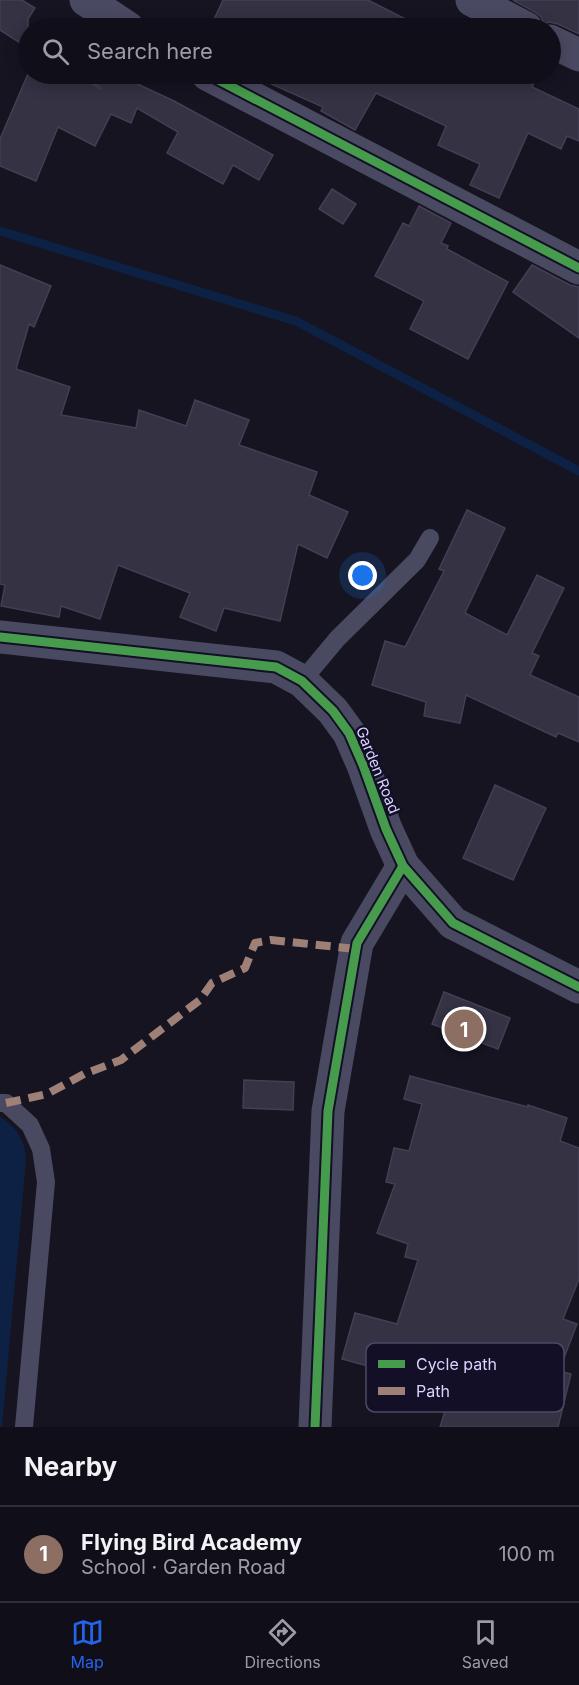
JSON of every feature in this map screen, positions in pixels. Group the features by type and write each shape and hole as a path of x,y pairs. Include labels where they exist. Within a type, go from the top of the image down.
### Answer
{"street":[{"path":"86,0 113,18"},
{"path":"472,0 507,18"},
{"path":"561,46 579,55"},
{"path":"226,84 579,268"},
{"name":"Garden Road","path":"0,637 276,667 302,681 333,711 349,734 403,866 453,923 579,987"},
{"path":"315,1427 328,1111 357,943 403,866"}],"lane":[{"path":"302,681 337,639 417,560 430,538"},
{"path":"0,1103 6,1103 30,1125 41,1149 46,1182 24,1427"}],"water":[{"path":"0,1117 19,1135 24,1146 26,1160 2,1427 0,1427"}],"building":[{"path":"0,0 22,0 35,8 29,18 18,18 18,42 0,30"},
{"path":"223,0 368,0 403,18 215,18"},
{"path":"513,0 579,0 579,34 561,25 561,18 541,18"},
{"path":"24,84 92,84 100,89 101,87 95,84 137,84 174,101 273,155 259,180 233,165 223,184 167,153 178,132 137,108 131,123 111,114 95,146 58,127 36,181 0,166 0,139"},
{"path":"271,84 533,84 532,87 579,109 579,141 567,136 561,149 528,133 499,198 470,185 480,164 438,145 446,126 376,93 355,130 321,111 323,107"},
{"path":"332,189 356,204 343,224 319,209"},
{"path":"419,206 451,223 441,243 448,246 447,249 508,282 468,359 410,329 424,301 375,276 403,223 409,226"},
{"path":"0,265 51,286 34,327 29,324 16,369 70,387 61,415 136,428 139,410 186,426 195,400 249,420 239,445 317,472 309,495 348,512 327,558 298,544 280,621 224,608 216,631 180,617 190,593 118,565 100,619 61,606 59,617 1,606 5,585 0,584"},
{"path":"532,265 570,285 579,287 579,338 513,292"},
{"path":"467,510 505,528 465,613 507,635 537,575 564,588 532,653 539,656 530,675 579,697 579,742 558,733 556,737 466,695 460,723 424,716 426,702 372,685 385,641 405,647 444,571 439,569"},
{"path":"495,785 546,808 513,880 463,858"},
{"path":"444,992 510,1018 498,1049 432,1024"},
{"path":"410,1076 528,1107 528,1105 567,1118 560,1141 579,1148 579,1279 563,1319 577,1324 564,1358 564,1343 366,1343 366,1366 342,1359 355,1313 397,1324 418,1260 405,1257 408,1244 377,1233 395,1184 386,1182 394,1148 409,1151 422,1104 404,1099"},
{"path":"244,1080 294,1082 293,1110 243,1108"},
{"path":"564,1372 571,1374 564,1403"},
{"path":"445,1412 562,1412 558,1427 440,1427"}],"waterway":[{"path":"0,231 296,321 579,471"}],"marked path":[{"path":"6,1103 47,1094 84,1074 121,1060 200,1000 212,983 245,968 255,943 271,940 356,949"}],"cycle path":[{"path":"226,84 579,268"},
{"path":"0,637 276,667 302,681 333,711 349,733 386,829 403,866 453,923 579,987"},
{"path":"315,1427 328,1111 357,943 403,866"}],"place":[{"name":"Flying Bird Academy","path":"464,1029"}]}
